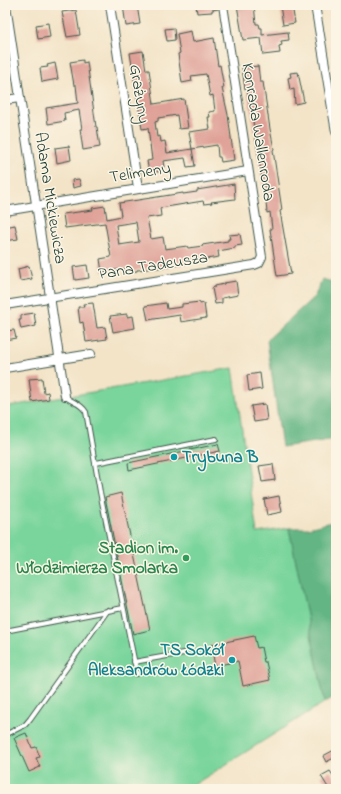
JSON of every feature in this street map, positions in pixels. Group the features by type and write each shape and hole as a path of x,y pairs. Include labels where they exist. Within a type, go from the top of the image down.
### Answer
{"street":[{"name":"Adama Mickiewicza","path":"6,5 65,396"},
{"name":"Grażyny","path":"110,5 138,188"},
{"name":"Konrada Wallenroda","path":"223,5 262,257 260,263"},
{"path":"315,5 336,132"},
{"path":"5,100 20,98"},
{"name":"Telimeny","path":"5,211 248,171"},
{"name":"Pana Tadeusza","path":"5,305 260,263"},
{"path":"5,368 91,354"}],"lane":[{"path":"65,396 70,401 82,406 86,412 137,674"},
{"path":"96,463 216,439"},
{"path":"5,631 123,608"},
{"path":"5,735 25,725 30,719 108,610"},
{"path":"134,662 184,653"}],"green space":[{"path":"322,279 336,283 336,439 282,447 267,340 315,296"},
{"path":"233,368 257,533 289,528 325,702 187,789 5,789 5,407"},
{"path":"336,521 336,696 325,702 289,528 308,528"}],"building":[{"path":"123,5 137,5 140,24 126,26"},
{"path":"196,5 218,5 218,9 212,10 212,12 197,13"},
{"path":"237,5 254,5 256,24 259,24 260,28 262,28 262,35 288,32 289,40 281,41 282,45 279,46 280,53 263,55 261,38 243,40"},
{"path":"280,5 292,5 295,23 283,25"},
{"path":"76,10 80,35 67,37 62,12"},
{"path":"48,23 50,37 38,39 36,25"},
{"path":"174,28 175,40 167,41 165,29"},
{"path":"191,31 193,42 214,38 218,66 220,65 224,88 222,88 228,115 234,160 221,162 220,157 218,157 217,145 192,149 189,132 210,129 208,117 210,117 209,112 215,111 213,95 210,96 206,74 191,76 192,81 182,83 177,34"},
{"path":"143,51 146,70 149,70 154,104 184,99 188,128 179,129 177,115 158,118 158,121 155,122 157,137 160,136 161,142 165,141 167,153 192,149 195,166 187,167 185,158 163,161 163,171 149,173 147,161 152,160 148,128 142,129 130,53"},
{"path":"83,60 83,63 87,62 100,147 83,150 79,110 64,113 65,121 48,124 46,108 78,103 76,85 74,85 70,62"},
{"path":"55,63 58,79 42,82 40,68 48,67 47,65"},
{"path":"258,66 260,82 263,82 274,149 282,210 280,211 291,274 277,276 270,229 272,229 270,212 267,213 266,202 268,201 266,185 263,186 253,121 247,89 245,89 242,68"},
{"path":"298,72 304,102 295,104 294,89 290,90 288,78 291,77 290,73"},
{"path":"69,146 71,160 57,163 55,148"},
{"path":"79,179 81,186 73,188 72,180"},
{"path":"234,184 235,199 204,204 203,201 160,208 161,216 147,218 151,239 163,237 165,249 187,246 188,248 228,241 228,239 230,239 229,235 240,234 242,245 235,246 235,248 218,251 219,257 194,262 130,272 129,268 102,272 100,259 111,257 105,223 65,228 63,214 93,210 92,208 105,206 107,219 121,216 119,203 197,192 197,190","holes":["136,222 139,242 119,245 116,225"]},
{"path":"15,225 18,239 5,241 5,227"},
{"path":"87,265 89,278 75,280 73,267"},
{"path":"29,266 32,279 20,281 18,269"},
{"path":"236,281 238,295 222,298 222,303 215,304 212,288 224,283"},
{"path":"200,302 200,304 204,303 206,318 181,322 180,315 148,320 145,306 166,303 167,309 182,307 182,304"},
{"path":"93,303 97,328 105,327 107,339 86,342 83,322 80,323 78,307 84,307 83,304"},
{"path":"34,313 36,326 21,329 19,320 21,320 21,315"},
{"path":"127,314 127,317 133,316 135,328 113,332 110,316"},
{"path":"14,330 16,338 5,340 5,331"},
{"path":"260,373 262,389 249,391 247,375"},
{"path":"42,378 44,393 48,392 49,399 32,402 29,379"},
{"path":"265,404 267,420 254,422 251,406"},
{"name":"Trybuna B","path":"218,444 220,451 129,470 128,463"},
{"path":"273,464 275,480 262,482 259,466"},
{"path":"121,493 150,630 133,634 105,497"},
{"path":"279,496 282,512 267,515 264,499"},
{"name":"TS Sokół Aleksandrów Łódzki","path":"254,636 257,648 261,647 270,680 243,686 238,661 215,666 211,645"},
{"path":"26,733 32,748 36,747 40,757 36,758 40,767 29,772 14,738"},
{"path":"336,749 336,757 326,762 323,756"},
{"path":"330,771 336,780 336,789 329,789 321,776"}],"place":[{"name":"Trybuna B","path":"174,457"},
{"name":"Stadion im. Włodzimierza Smolarka","path":"186,558"},
{"name":"TS Sokół Aleksandrów Łódzki","path":"232,660"}]}
